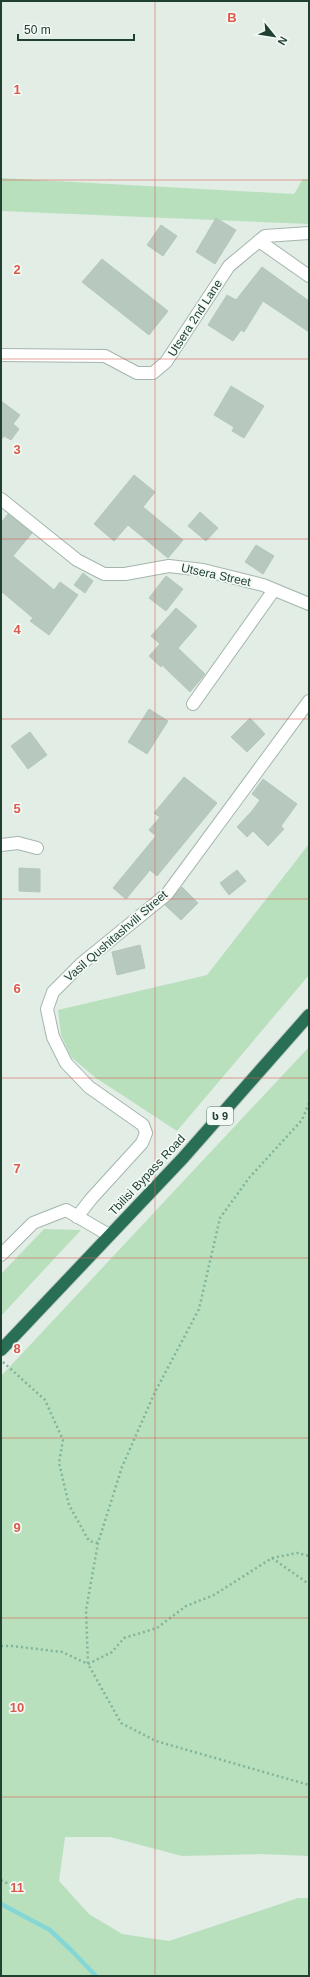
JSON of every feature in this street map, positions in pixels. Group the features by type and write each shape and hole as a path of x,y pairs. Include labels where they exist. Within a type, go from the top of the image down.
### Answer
{"highway":[{"name":"Tbilisi Bypass Road","path":"1,1350 183,1158 309,1014"}],"street":[{"name":"Utsera 2nd Lane","path":"1,355 105,356 137,373 153,373 166,362 229,266 265,236 309,232"},
{"path":"259,241 309,276"},
{"name":"Utsera Street","path":"1,499 77,560 104,574 124,574 169,566 203,570 274,590 309,604"},
{"path":"193,704 274,590"},
{"name":"Vasil Qushitashvili Street","path":"77,1217 91,1199 142,1143 146,1133 143,1124 90,1087 66,1063 52,1036 46,1009 53,992 81,964 167,894 309,701"},
{"path":"1,845 18,843 37,848"},
{"path":"1,1255 33,1223 66,1210 109,1235"}],"path":[{"path":"309,1104 302,1120 248,1178 220,1218 199,1309 155,1392 122,1467 98,1544 86,1610 88,1664 121,1723 156,1741 309,1785"},
{"path":"1,1360 45,1400 63,1440 59,1463 69,1505 89,1541 98,1544"},
{"path":"88,1664 112,1652 124,1638 157,1628 186,1606 214,1595 272,1558 297,1553 309,1556"},
{"path":"272,1558 309,1584"},
{"path":"1,1646 62,1652 88,1664"},
{"path":"1,1880 14,1887"}],"green space":[{"path":"1,178 294,194 303,179 309,180 309,224 1,211"},
{"path":"309,844 309,975 177,1131 96,1078 71,1057 61,1035 58,1010 207,975"},
{"path":"309,1047 309,1856 261,1854 182,1856 110,1837 65,1837 59,1881 89,1914 122,1934 169,1941 298,1898 309,1898 309,1976 1,1976 1,1376"},
{"path":"44,1229 81,1230 1,1316 1,1274"}],"building":[{"path":"216,218 236,230 215,264 196,252"},
{"path":"161,225 177,236 163,256 147,245"},
{"path":"102,259 168,311 149,335 82,282"},
{"path":"262,267 309,301 309,332 263,301 244,332 241,330 233,341 208,325 227,295 236,300"},
{"path":"231,386 264,406 244,438 232,431 234,427 214,415"},
{"path":"1,401 20,415 13,424 19,429 11,440 4,436 1,440"},
{"path":"134,475 155,492 143,507 183,540 168,558 128,525 114,541 94,524"},
{"path":"200,512 218,528 206,541 188,526"},
{"path":"8,514 32,533 13,556 54,590 60,582 78,595 49,635 30,621 33,618 1,591 1,523"},
{"path":"256,545 274,556 263,574 245,562"},
{"path":"83,573 93,581 85,593 74,585"},
{"path":"166,576 183,589 166,611 149,598"},
{"path":"176,608 197,626 178,648 205,674 190,692 162,665 161,667 149,656 160,644 151,636"},
{"path":"149,709 168,721 147,754 128,742"},
{"path":"250,718 265,734 247,752 231,737"},
{"path":"30,732 47,755 28,769 11,746"},
{"path":"184,777 217,803 157,876 150,870 126,899 113,888 156,836 149,830 160,817 154,813"},
{"path":"263,779 297,804 281,826 284,829 268,846 253,831 247,837 237,827 260,800 252,794"},
{"path":"19,868 40,869 40,892 19,891"},
{"path":"237,870 246,881 229,895 220,883"},
{"path":"182,887 198,903 181,920 165,905"},
{"path":"140,945 145,968 117,975 112,952"}],"waterway":[{"path":"1,1904 50,1930 96,1976"}]}
